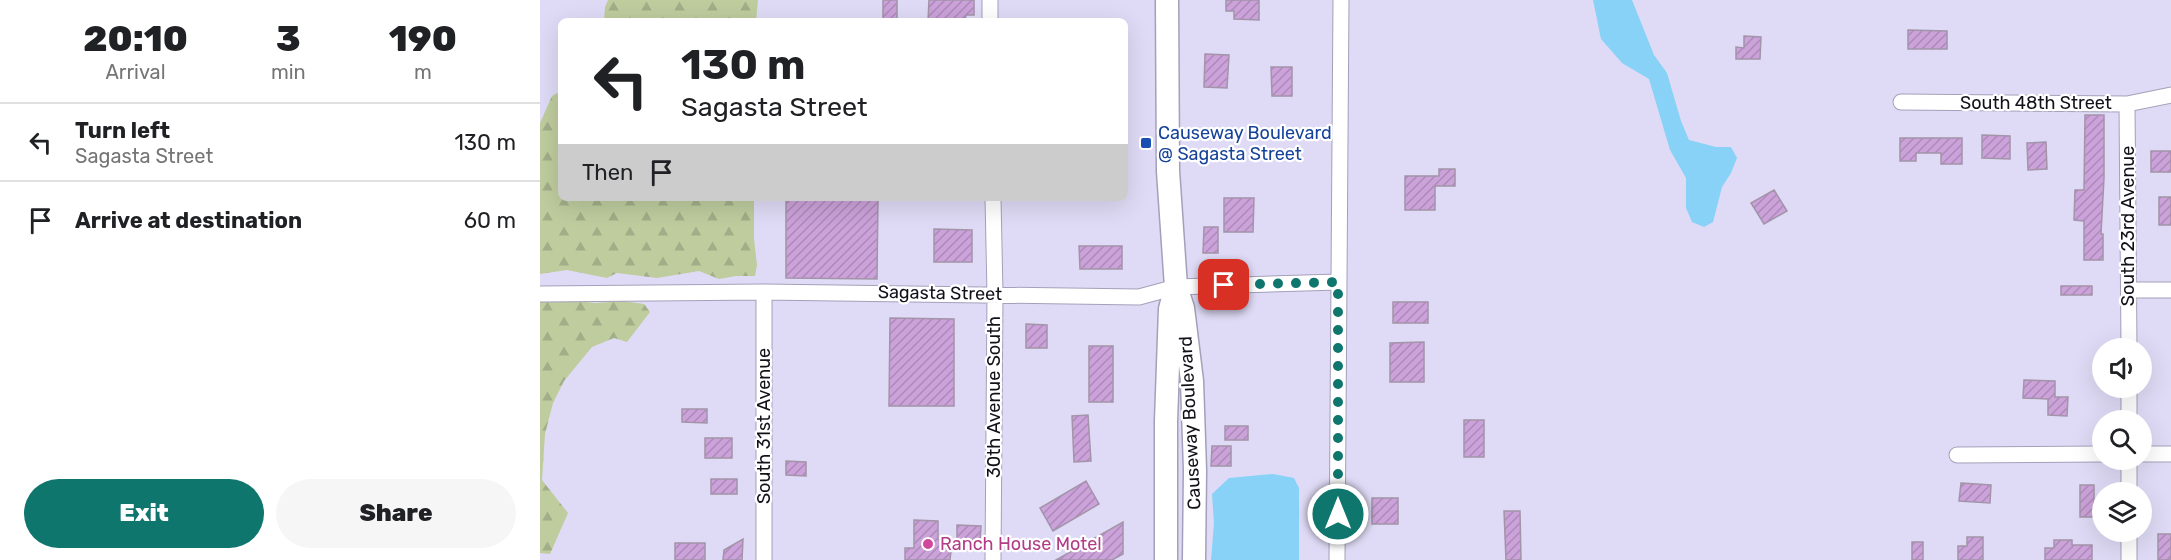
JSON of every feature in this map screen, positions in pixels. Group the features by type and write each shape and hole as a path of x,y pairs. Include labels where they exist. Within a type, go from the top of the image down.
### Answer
{"main road":[{"name":"Causeway Boulevard","path":"1167,0 1168,171 1176,287 1184,308 1192,381 1195,470 1194,560"},
{"name":"Causeway Boulevard","path":"1166,560 1166,421 1170,309 1176,287"}],"street":[{"path":"990,0 990,18"},
{"path":"1337,560 1341,0"},
{"name":"South 48th Street","path":"1901,102 2127,104 2171,95"},
{"name":"South 23rd Avenue","path":"2127,104 2129,338"},
{"name":"30th Avenue South","path":"993,201 995,294 993,560"},
{"name":"Sagasta Street","path":"540,294 764,292 1139,297 1176,287 1338,282"},
{"path":"2129,290 2171,290"},
{"name":"South 31st Avenue","path":"764,292 764,560"},
{"path":"1957,454 2092,454"},
{"path":"2152,454 2171,454"},
{"path":"2129,542 2129,560"}],"green space":[{"path":"608,0 758,0 756,18 604,18"},
{"path":"558,93 558,201 754,201 757,265 755,276 719,279 699,271 657,278 617,273 607,278 567,270 540,274 540,123 552,96"},
{"path":"540,297 595,303 623,301 644,304 650,312 627,342 614,338 592,347 564,381 553,403 545,434 542,480 568,513 550,554 540,553"}],"water":[{"path":"1593,0 1632,0 1654,55 1667,73 1689,140 1716,147 1731,147 1737,158 1722,187 1713,222 1704,227 1692,222 1686,208 1686,178 1670,150 1649,79 1622,63 1601,39"},
{"path":"1273,474 1294,478 1299,488 1299,560 1211,560 1214,523 1212,494 1229,478"}],"building":[{"path":"883,0 897,0 897,18 883,18"},
{"path":"929,0 974,0 974,15 966,15 966,18 928,18"},
{"path":"1226,0 1259,0 1259,20 1234,19 1234,11 1226,11"},
{"path":"1908,30 1947,31 1947,49 1908,49"},
{"path":"1744,36 1761,37 1760,59 1736,59 1736,47 1744,48"},
{"path":"1205,54 1229,55 1227,88 1204,87"},
{"path":"1271,67 1292,67 1292,96 1272,96"},
{"path":"2085,115 2104,115 2101,234 2103,234 2103,260 2084,260 2084,221 2074,220 2075,190 2084,190"},
{"path":"1982,135 2010,136 2010,159 1982,158"},
{"path":"1900,138 1962,138 1962,164 1941,164 1941,153 1916,153 1916,161 1900,161"},
{"path":"2046,142 2047,169 2028,170 2027,143"},
{"path":"2151,151 2171,151 2171,172 2151,172"},
{"path":"1439,169 1455,169 1455,186 1435,186 1435,210 1405,210 1405,176 1439,176"},
{"path":"1774,190 1787,211 1764,224 1751,203"},
{"path":"2159,197 2171,197 2171,225 2159,225"},
{"path":"1224,198 1254,198 1253,232 1224,232"},
{"path":"786,201 878,201 877,279 786,278"},
{"path":"1204,227 1218,227 1218,253 1203,253"},
{"path":"934,229 972,230 972,262 934,262"},
{"path":"1079,246 1122,246 1122,269 1080,269"},
{"path":"2061,286 2092,286 2092,295 2061,295"},
{"path":"1393,302 1428,302 1428,323 1393,323"},
{"path":"890,318 954,319 954,406 889,406"},
{"path":"1026,324 1047,325 1047,348 1026,348"},
{"path":"1424,342 1424,382 1390,382 1390,343"},
{"path":"1089,346 1113,346 1113,402 1089,402"},
{"path":"2024,380 2055,381 2055,397 2068,397 2067,416 2048,415 2048,399 2023,398"},
{"path":"682,409 707,409 707,423 682,422"},
{"path":"1088,415 1091,461 1074,462 1072,416"},
{"path":"1464,420 1484,420 1484,457 1464,457"},
{"path":"1225,426 1248,426 1248,440 1225,440"},
{"path":"705,438 732,438 732,458 705,458"},
{"path":"1212,446 1231,446 1231,466 1211,466"},
{"path":"786,461 806,462 806,476 786,475"},
{"path":"711,479 737,479 737,494 711,494"},
{"path":"1086,481 1099,504 1053,531 1040,508"},
{"path":"1961,483 1991,485 1990,503 1959,501"},
{"path":"2080,485 2092,485 2092,517 2080,517"},
{"path":"1372,498 1398,498 1398,524 1372,524"},
{"path":"1504,511 1520,511 1521,560 1506,560"},
{"name":"Ranch House Motel","path":"914,520 938,521 938,539 951,551 950,560 905,560 905,548 914,548"},
{"path":"1123,522 1123,554 1112,560 1056,560"},
{"path":"957,525 981,526 980,542 957,542"},
{"path":"2158,534 2171,534 2171,560 2158,560"},
{"path":"1967,537 1983,537 1983,560 1958,560 1958,546 1967,546"},
{"path":"743,539 742,560 723,560 724,550"},
{"path":"2054,540 2072,540 2072,545 2092,545 2092,560 2045,560 2045,548 2054,548"},
{"path":"1912,542 1923,542 1923,560 1912,560"},
{"path":"675,543 705,543 705,560 675,560"}],"place":[{"name":"Causeway Boulevard @ Sagasta Street","path":"1146,143"},
{"name":"Ranch House Motel","path":"928,544"}],"route":[{"path":"1224,285 1338,282 1338,514"}]}
